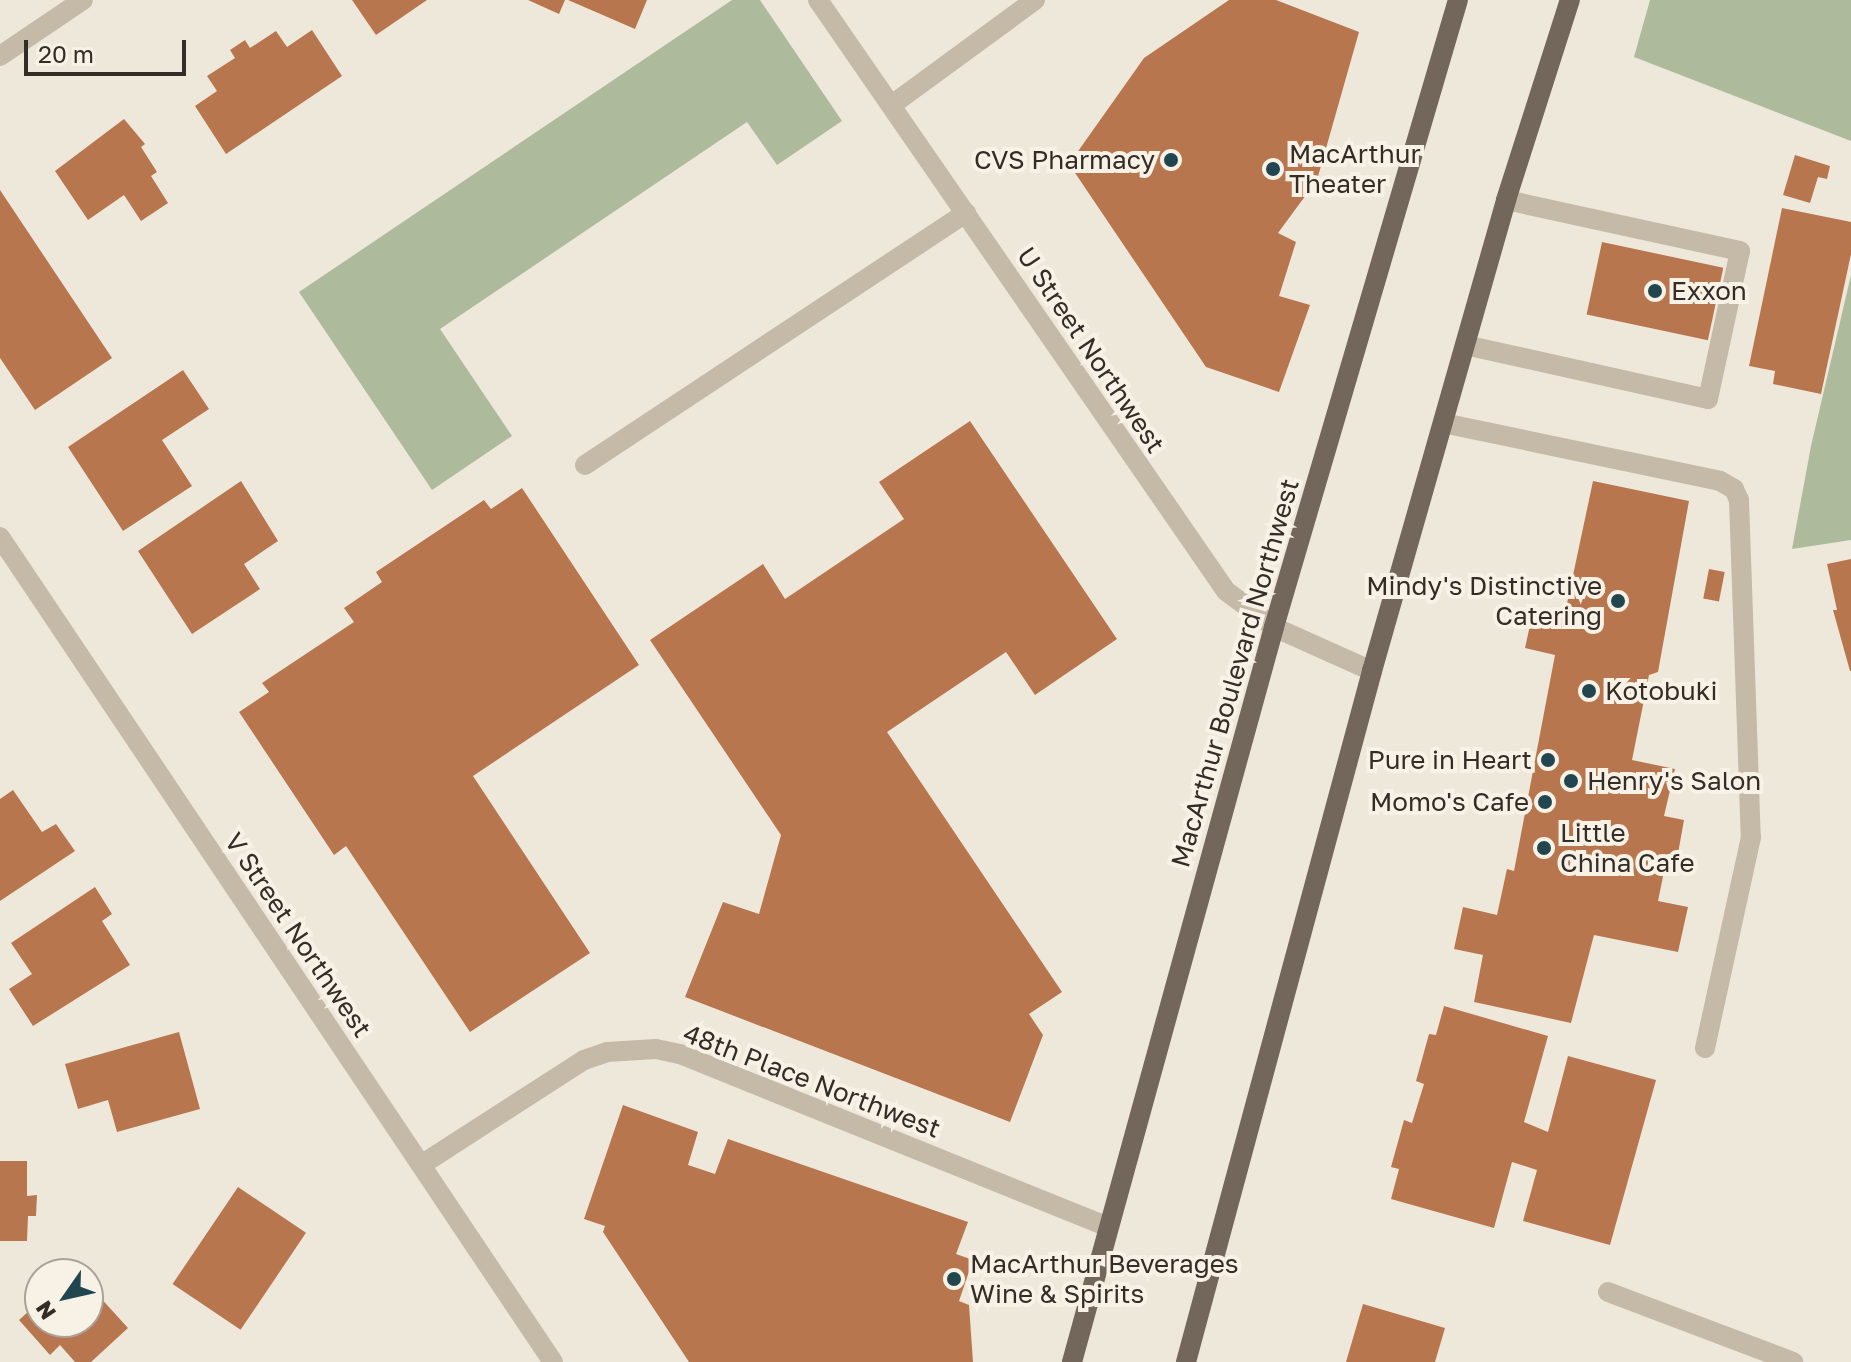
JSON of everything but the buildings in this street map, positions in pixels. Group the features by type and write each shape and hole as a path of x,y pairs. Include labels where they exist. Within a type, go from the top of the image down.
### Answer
{"main road":[{"name":"MacArthur Boulevard Northwest","path":"1072,1362 1274,627 1458,0"},
{"path":"1186,1362 1372,671 1506,200 1570,0"}],"street":[{"path":"0,56 83,0"},
{"name":"U Street Northwest","path":"818,0 893,104 1201,560 1226,591 1274,627 1372,671"},
{"path":"893,104 1035,0"},
{"path":"1465,345 1708,399 1740,251 1506,200"},
{"path":"585,465 966,213"},
{"path":"1443,423 1720,481 1734,489 1739,500 1751,837 1705,1048"},
{"name":"V Street Northwest","path":"0,537 553,1362"},
{"name":"48th Place Northwest","path":"421,1165 584,1060 607,1052 656,1049 680,1054 1108,1227"},
{"path":"1608,1292 1793,1362"}],"green space":[{"path":"732,0 760,0 842,121 777,165 747,122 440,329 512,436 432,490 299,292"},
{"path":"1650,0 1851,0 1851,141 1634,57"},
{"path":"1851,275 1851,540 1792,549 1811,446"}],"place":[{"name":"CVS Pharmacy","path":"1171,160"},
{"name":"MacArthur Theater","path":"1273,169"},
{"name":"Exxon","path":"1655,291"},
{"name":"Mindy's Distinctive Catering","path":"1618,601"},
{"name":"Kotobuki","path":"1589,691"},
{"name":"Pure in Heart","path":"1548,760"},
{"name":"Henry's Salon","path":"1571,781"},
{"name":"Momo's Cafe","path":"1545,802"},
{"name":"Little China Cafe","path":"1544,848"},
{"name":"MacArthur Beverages Wine & Spirits","path":"954,1279"}]}
